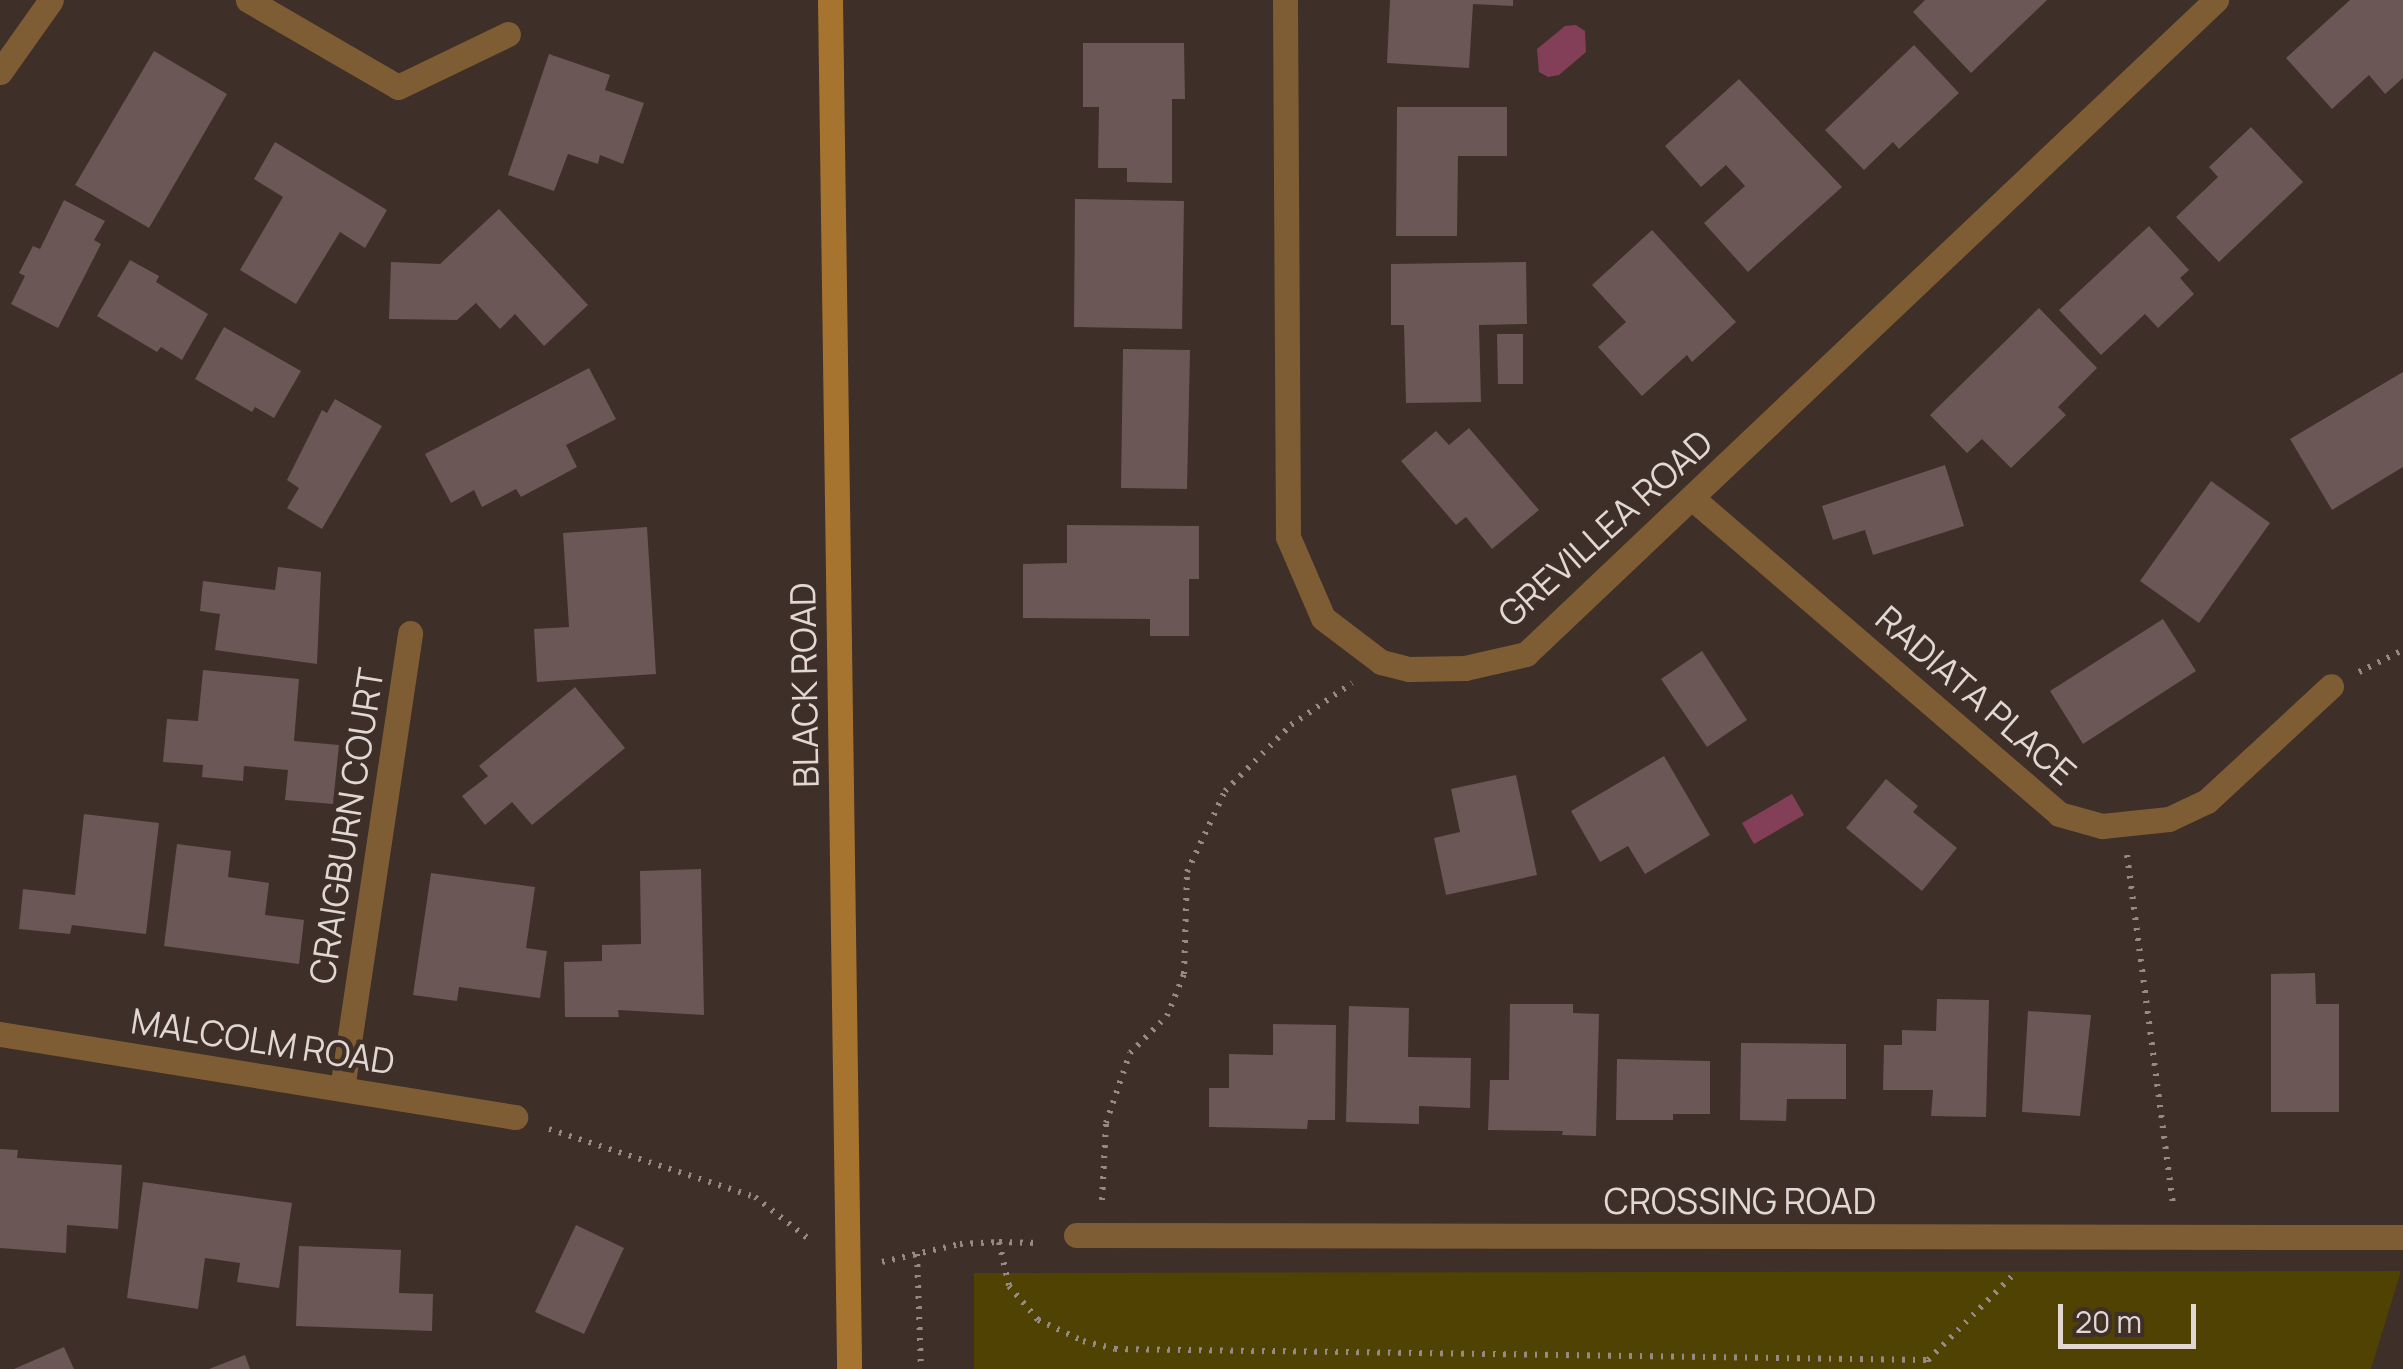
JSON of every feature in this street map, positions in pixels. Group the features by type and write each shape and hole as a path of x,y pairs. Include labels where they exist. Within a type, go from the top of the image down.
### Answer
{"main road":[{"name":"BLACK ROAD","path":"830,0 850,1369"}],"street":[{"path":"0,72 51,0"},
{"path":"248,0 398,87 508,34"},
{"name":"GREVILLEA ROAD","path":"1285,0 1288,537 1322,618 1382,662 1410,669 1465,668 1526,654 2216,0"},
{"name":"RADIATA PLACE","path":"1692,498 2059,814 2102,826 2169,819 2207,801 2331,686"},
{"name":"CRAIGBURN COURT","path":"342,1090 410,633"},
{"name":"MALCOLM ROAD","path":"0,1034 515,1118"},
{"name":"CROSSING ROAD","path":"1088,1235 2403,1237"}],"path":[{"path":"2331,686 2403,650"},
{"path":"1088,1235 1106,1122 1130,1054 1167,1016 1184,974 1187,872 1225,791 1291,726 1382,662"},
{"path":"2123,824 2177,1236"},
{"path":"515,1118 755,1197 847,1270 998,1242 1009,1286 1038,1320 1083,1342 1114,1350 1928,1364 2052,1236"},
{"path":"917,1254 921,1369"}],"shaded area":[{"path":"1576,25 1585,31 1586,52 1559,75 1548,77 1539,72 1537,49 1565,26"},
{"path":"1792,794 1804,815 1754,844 1742,823"},
{"path":"2401,1271 2371,1369 974,1369 974,1273"}],"building":[{"path":"1390,0 1513,0 1513,6 1473,4 1469,68 1387,63"},
{"path":"1925,0 2047,0 1971,73 1913,12"},
{"path":"2350,0 2403,0 2403,78 2385,94 2369,75 2332,109 2286,58"},
{"path":"1083,43 1184,43 1185,99 1172,99 1172,183 1127,182 1127,168 1098,168 1099,107 1083,107"},
{"path":"1914,45 1959,93 1899,149 1893,142 1864,170 1825,130"},
{"path":"154,51 227,94 149,228 75,185"},
{"path":"549,54 610,75 605,90 644,103 623,164 600,155 598,164 568,154 554,191 508,175"},
{"path":"1739,79 1842,187 1748,272 1704,223 1745,186 1726,165 1701,187 1665,146"},
{"path":"1397,107 1507,107 1507,156 1458,156 1457,236 1396,236"},
{"path":"2251,127 2303,182 2219,262 2176,217 2218,177 2209,167"},
{"path":"275,142 387,210 365,248 340,232 296,304 240,270 283,197 254,179"},
{"path":"1075,199 1184,201 1182,329 1074,327"},
{"path":"64,200 105,221 94,240 101,244 58,328 11,304 25,276 19,273 33,246 40,249"},
{"path":"499,209 588,305 544,346 515,314 500,329 476,303 457,320 389,319 391,262 440,264"},
{"path":"2149,226 2189,270 2180,278 2194,294 2158,328 2145,314 2101,355 2059,310"},
{"path":"1652,230 1736,322 1692,362 1687,355 1642,396 1598,347 1626,322 1592,285"},
{"path":"130,260 159,276 156,282 208,314 182,360 161,347 157,352 97,316"},
{"path":"1526,262 1527,324 1479,325 1481,402 1406,403 1404,325 1391,325 1391,264"},
{"path":"2039,308 2097,368 2058,407 2066,415 2011,468 1982,439 1967,453 1930,415"},
{"path":"224,327 301,371 274,418 255,407 252,412 195,379"},
{"path":"1497,334 1523,334 1523,384 1498,384"},
{"path":"1123,349 1190,350 1187,489 1121,488"},
{"path":"589,368 616,419 566,445 577,467 521,497 516,489 482,507 474,490 451,503 425,454"},
{"path":"2403,372 2403,467 2332,510 2290,439"},
{"path":"335,399 382,426 322,529 287,508 299,488 287,480 322,410 327,413"},
{"path":"1469,428 1539,510 1492,549 1466,517 1456,525 1401,461 1436,431 1449,445"},
{"path":"1945,465 1964,526 1873,555 1865,530 1833,540 1822,506"},
{"path":"2211,481 2270,523 2199,623 2140,581"},
{"path":"1067,525 1199,526 1199,579 1189,579 1189,636 1150,636 1150,619 1023,618 1023,564 1067,563"},
{"path":"647,527 656,674 537,682 534,629 569,627 563,533"},
{"path":"278,567 321,572 317,664 215,650 220,614 200,611 203,581 275,590"},
{"path":"2163,619 2196,671 2083,744 2050,691"},
{"path":"1702,651 1747,720 1707,747 1661,679"},
{"path":"203,670 299,679 294,741 339,745 333,804 285,800 288,770 244,766 243,781 202,777 203,765 163,762 167,719 198,721"},
{"path":"575,687 625,748 532,825 512,802 485,825 462,796 488,776 479,766"},
{"path":"1664,756 1710,835 1645,874 1628,846 1600,862 1571,811"},
{"path":"1516,775 1537,875 1446,895 1434,838 1460,832 1451,789"},
{"path":"1886,779 1918,806 1913,812 1957,848 1922,891 1846,828"},
{"path":"84,814 159,823 146,934 72,925 70,934 19,929 23,889 75,895"},
{"path":"177,844 231,851 228,877 269,883 265,915 304,920 299,964 164,946"},
{"path":"701,869 704,1015 618,1010 619,1017 565,1017 564,962 602,961 602,945 641,944 640,871"},
{"path":"431,873 535,887 526,948 547,951 540,998 459,987 457,1001 413,995"},
{"path":"2315,973 2316,1004 2339,1004 2339,1112 2271,1112 2271,974"},
{"path":"1937,999 1989,1000 1986,1117 1931,1116 1933,1090 1883,1090 1884,1045 1902,1045 1902,1030 1936,1031"},
{"path":"1510,1004 1573,1004 1573,1013 1599,1014 1596,1136 1562,1135 1563,1131 1488,1130 1490,1080 1509,1080"},
{"path":"1349,1006 1409,1008 1408,1057 1471,1058 1470,1108 1419,1106 1419,1124 1346,1122"},
{"path":"2028,1011 2091,1015 2080,1116 2022,1112"},
{"path":"1273,1024 1336,1025 1335,1120 1308,1120 1307,1129 1209,1127 1209,1088 1229,1088 1229,1054 1273,1055"},
{"path":"1741,1043 1846,1044 1846,1099 1787,1099 1786,1121 1740,1120"},
{"path":"1617,1059 1710,1061 1710,1114 1673,1114 1673,1120 1616,1120"},
{"path":"0,1149 18,1150 17,1158 122,1165 118,1229 67,1225 66,1253 0,1248"},
{"path":"143,1182 292,1203 279,1288 237,1282 240,1263 205,1258 198,1309 127,1298"},
{"path":"576,1225 624,1248 584,1334 535,1312"},
{"path":"299,1246 401,1250 399,1293 433,1294 432,1331 296,1326"},
{"path":"64,1347 74,1369 14,1369"},
{"path":"245,1355 250,1369 209,1369"}]}
